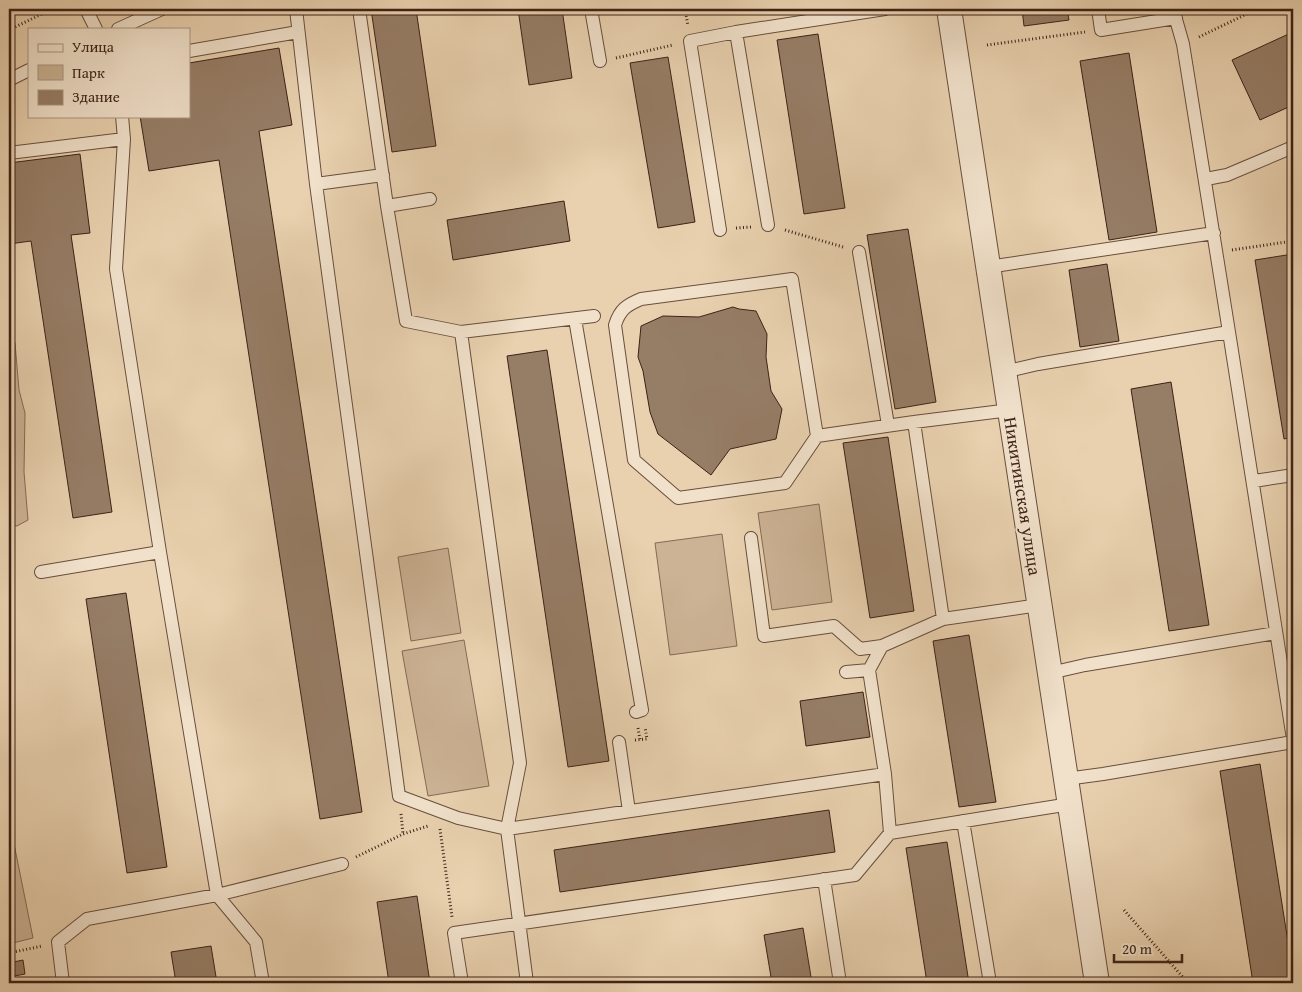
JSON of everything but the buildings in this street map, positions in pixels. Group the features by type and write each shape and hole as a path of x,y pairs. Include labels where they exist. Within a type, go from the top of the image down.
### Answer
{"street":[{"name":"Никитинская улица","path":"949,9 1097,983"}],"lane":[{"path":"86,9 96,28"},
{"path":"120,28 162,9"},
{"path":"296,9 316,184 399,796 458,818 507,829 885,774"},
{"path":"359,9 387,206 406,321 462,332 594,316"},
{"path":"591,9 600,61"},
{"path":"720,230 690,42 819,14 885,9"},
{"path":"1066,779 1293,740 1254,481 1183,44 1174,13 1101,30 1098,9"},
{"path":"190,51 298,32"},
{"path":"736,32 768,225"},
{"path":"9,80 28,70"},
{"path":"122,118 124,139 116,269 160,552 217,895 256,942 263,983"},
{"path":"9,153 124,139"},
{"path":"1206,180 1227,175 1293,147"},
{"path":"316,184 383,175"},
{"path":"387,206 430,199"},
{"path":"988,268 1214,233"},
{"path":"859,252 888,425"},
{"path":"817,436 792,279 642,299 628,305 618,315 615,325 634,460 678,498 785,483 817,436 1010,410"},
{"path":"575,319 639,711"},
{"path":"462,332 520,763 507,829 527,983"},
{"path":"1004,372 1038,364 1229,332"},
{"path":"914,422 943,619"},
{"path":"1254,481 1293,475"},
{"path":"750,538 764,636 834,626 860,649 882,646 943,619 1039,605"},
{"path":"41,572 160,552"},
{"path":"1050,673 1085,665 1276,633"},
{"path":"882,646 869,670 885,774 890,832"},
{"path":"846,672 869,670"},
{"path":"619,742 629,811"},
{"path":"462,983 454,933 854,875 890,832 1070,804"},
{"path":"962,821 990,983"},
{"path":"64,983 58,942 87,919 217,895 342,864"},
{"path":"824,879 840,983"}],"path":[{"path":"9,30 52,9"},
{"path":"600,61 690,42 685,9"},
{"path":"1183,44 1257,9"},
{"path":"987,45 1101,30"},
{"path":"720,230 768,225 859,252"},
{"path":"1217,252 1293,241"},
{"path":"619,742 646,738 639,711"},
{"path":"342,864 403,834 458,818"},
{"path":"439,822 454,933"},
{"path":"1124,910 1188,983"},
{"path":"9,953 58,942"}],"green space":[{"path":"9,322 15,343 19,390 25,413 24,472 28,520 17,526 9,525"},
{"path":"819,504 832,602 772,610 758,513"},
{"path":"722,534 737,646 670,655 655,543"},
{"path":"448,548 461,633 411,641 398,557"},
{"path":"464,640 489,786 428,796 402,651"},
{"path":"9,819 33,938 9,944"}]}
